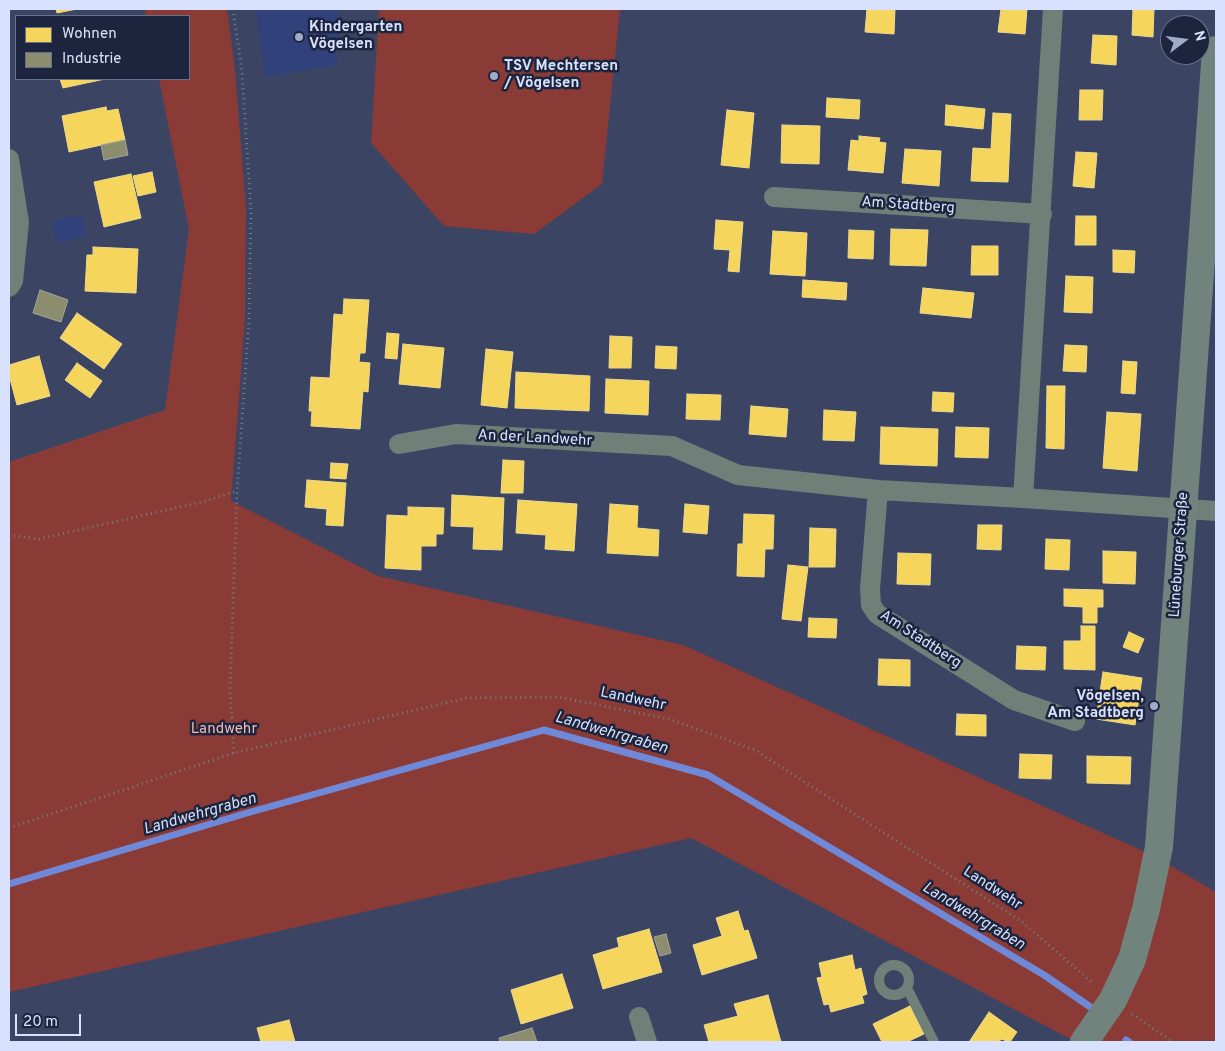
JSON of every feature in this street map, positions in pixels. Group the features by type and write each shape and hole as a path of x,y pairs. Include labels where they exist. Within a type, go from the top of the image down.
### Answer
{"street":[{"path":"1023,498 1042,214 1053,9"},
{"name":"Lüneburger Straße","path":"1084,1042 1113,1000 1132,959 1146,909 1159,847 1216,50"},
{"path":"9,159 18,222 13,281 9,287"},
{"name":"Am Stadtberg","path":"774,197 1042,214"},
{"name":"An der Landwehr","path":"398,444 456,434 672,446 738,475 878,490"},
{"path":"878,490 1216,511"},
{"name":"Am Stadtberg","path":"878,490 870,589 871,605 877,614 1014,700 1075,721"},
{"path":"638,1017 647,1042"}],"lane":[{"path":"907,988 934,1042"}],"path":[{"path":"233,9 242,71 251,211 250,319 237,491 230,690 234,753"},
{"path":"9,535 39,539 202,502 237,491"},
{"name":"Landwehr","path":"9,828 234,753 466,698 559,697 669,719 755,750 1021,921 1113,1000 1173,1042"}],"shaded area":[{"name":"Kindergarten Vögelsen","path":"256,9 339,9 336,65 265,77"},
{"path":"82,215 86,237 57,243 52,221"}],"green space":[{"name":"Landwehr","path":"145,9 227,9 235,70 246,209 245,319 231,501 378,576 683,645 1152,855 1216,892 1216,1042 1076,1042 691,838 9,992 9,462 165,410 189,229 159,80 190,80 190,15 146,15"},
{"name":"TSV Mechtersen / Vögelsen","path":"379,9 620,9 602,184 534,234 444,226 371,143"}],"building: Wohnen":[{"path":"56,9 77,9 57,13"},
{"path":"867,9 895,9 894,34 865,32"},
{"path":"1001,9 1027,9 1025,34 998,32"},
{"path":"1133,9 1154,9 1153,37 1132,35"},
{"path":"1093,35 1117,36 1116,65 1091,63"},
{"path":"60,80 100,80 63,88"},
{"path":"1080,90 1103,90 1102,120 1079,120"},
{"path":"827,98 860,100 859,119 826,117"},
{"path":"946,105 985,109 983,129 945,125"},
{"path":"106,107 107,111 118,109 125,140 69,152 62,116"},
{"path":"727,110 754,113 749,168 721,165"},
{"path":"993,113 1011,114 1008,182 971,181 973,148 991,149"},
{"path":"782,125 820,126 819,164 781,163"},
{"path":"859,136 880,138 879,142 886,143 883,173 848,170 851,140 859,141"},
{"path":"905,149 941,151 939,186 902,183"},
{"path":"1076,152 1097,153 1094,188 1073,186"},
{"path":"152,172 156,192 138,196 133,176"},
{"path":"131,174 141,218 104,227 94,182"},
{"path":"1076,216 1096,216 1096,245 1075,245"},
{"path":"716,220 743,222 739,272 728,271 730,250 714,249"},
{"path":"891,229 928,230 926,266 890,265"},
{"path":"849,230 874,231 873,259 848,258"},
{"path":"773,231 807,233 805,276 770,274"},
{"path":"972,246 998,246 998,275 971,275"},
{"path":"93,247 138,249 136,293 85,291 87,255 93,255"},
{"path":"1113,250 1135,251 1134,273 1113,272"},
{"path":"1066,276 1093,277 1092,313 1064,312"},
{"path":"803,280 847,283 846,300 802,297"},
{"path":"923,288 974,293 971,318 920,313"},
{"path":"344,299 369,300 365,353 360,353 359,362 370,363 368,392 363,391 360,429 311,426 312,411 309,411 311,377 330,378 334,314 343,315"},
{"path":"77,313 122,344 104,369 60,338"},
{"path":"387,333 399,334 397,359 385,358"},
{"path":"610,336 632,337 631,368 609,368"},
{"path":"403,344 444,348 440,388 399,384"},
{"path":"1065,345 1087,346 1086,372 1063,371"},
{"path":"656,346 677,347 676,369 655,368"},
{"path":"486,349 513,352 507,408 481,405"},
{"path":"39,356 50,396 17,405 9,375 9,365"},
{"path":"1123,361 1137,362 1135,394 1121,393"},
{"path":"77,363 102,381 90,398 65,380"},
{"path":"516,372 590,376 589,411 515,408"},
{"path":"606,379 649,381 648,415 605,413"},
{"path":"1047,386 1065,386 1064,449 1046,448"},
{"path":"933,392 954,393 953,412 932,411"},
{"path":"687,394 721,395 720,420 686,419"},
{"path":"751,406 788,409 786,437 749,434"},
{"path":"824,410 856,412 854,441 823,440"},
{"path":"1107,412 1141,414 1137,471 1103,468"},
{"path":"881,427 938,429 937,466 880,464"},
{"path":"956,427 989,428 988,458 955,457"},
{"path":"503,460 524,461 523,493 501,493"},
{"path":"331,463 348,464 346,479 330,478"},
{"path":"307,480 346,483 343,526 326,525 327,509 305,507"},
{"path":"452,495 504,498 502,550 473,549 474,527 451,526"},
{"path":"518,500 577,504 574,551 545,549 546,535 516,533"},
{"path":"610,504 638,506 637,528 659,530 658,556 607,553"},
{"path":"685,504 709,506 707,534 683,532"},
{"path":"408,507 444,508 443,534 436,534 436,546 421,546 421,570 385,568 387,515 408,516"},
{"path":"744,514 774,515 773,549 765,549 764,577 737,576 738,544 743,544"},
{"path":"978,525 1002,525 1001,550 977,549"},
{"path":"810,528 836,529 835,567 809,567"},
{"path":"1046,539 1070,540 1069,570 1045,569"},
{"path":"1103,551 1136,552 1135,584 1103,583"},
{"path":"898,553 931,554 930,585 897,584"},
{"path":"788,565 808,567 801,621 782,619"},
{"path":"1064,589 1103,590 1103,607 1097,607 1097,623 1083,623 1083,607 1064,606"},
{"path":"809,618 837,619 836,638 808,637"},
{"path":"1081,626 1095,626 1095,670 1064,669 1064,641 1081,641"},
{"path":"1129,632 1144,639 1138,653 1123,647"},
{"path":"1017,646 1046,647 1045,670 1016,669"},
{"path":"879,659 910,660 910,686 878,685"},
{"path":"1103,672 1142,678 1135,725 1096,719"},
{"path":"957,714 986,715 986,736 956,735"},
{"path":"1020,754 1052,755 1051,779 1019,778"},
{"path":"1087,756 1131,757 1130,784 1087,783"},
{"path":"738,911 744,931 748,930 757,958 702,975 693,945 722,936 716,918"},
{"path":"649,929 662,972 603,989 593,955 619,947 617,938"},
{"path":"852,955 855,970 861,968 867,994 862,996 864,1003 831,1012 829,1004 824,1005 817,978 822,977 819,963"},
{"path":"562,974 573,1008 521,1024 511,990"},
{"path":"768,995 781,1042 709,1042 704,1025 738,1016 734,1004"},
{"path":"910,1006 924,1034 907,1042 882,1042 873,1024"},
{"path":"989,1012 1017,1032 1010,1042 1001,1039 999,1042 969,1042"},
{"path":"289,1020 295,1042 261,1042 257,1028"}],"building: Industrie":[{"path":"125,140 128,155 104,160 101,145"},
{"path":"40,290 68,300 61,322 33,313"},
{"path":"666,934 671,953 660,956 654,937"},
{"path":"532,1028 537,1042 500,1042 499,1038"}],"waterway":[{"name":"Landwehrgraben","path":"9,884 247,813 544,730 708,775 1044,975 1099,1013"}],"place":[{"name":"Kindergarten Vögelsen","path":"299,37"},
{"name":"TSV Mechtersen / Vögelsen","path":"494,76"},
{"name":"Vögelsen, Am Stadtberg","path":"1154,706"}]}
